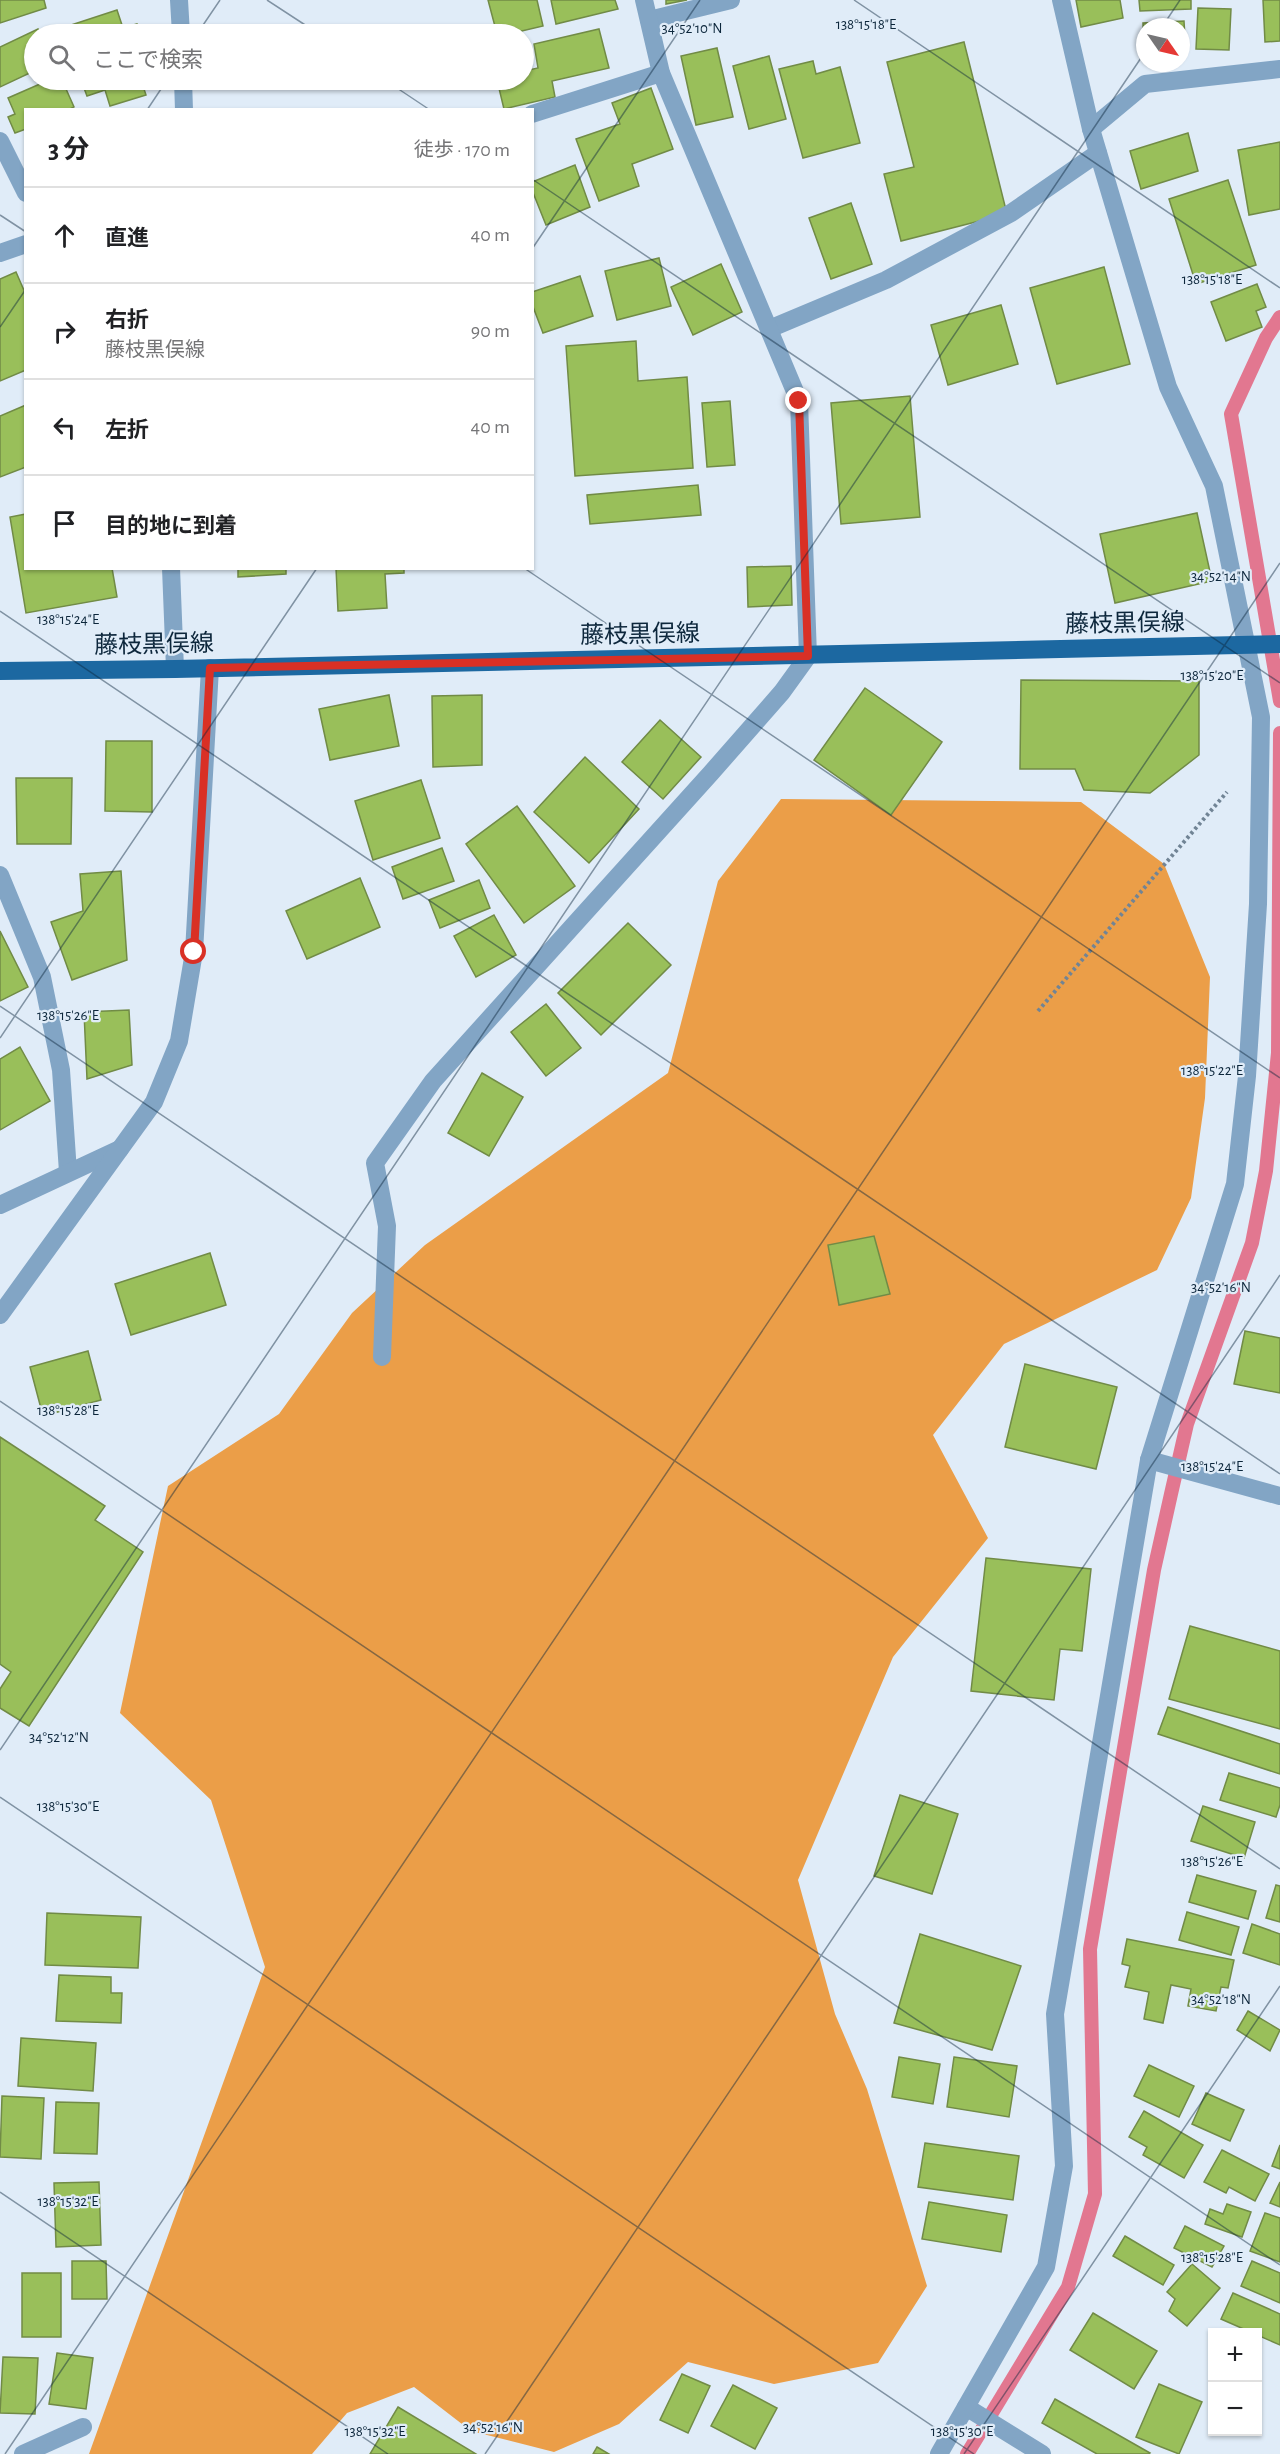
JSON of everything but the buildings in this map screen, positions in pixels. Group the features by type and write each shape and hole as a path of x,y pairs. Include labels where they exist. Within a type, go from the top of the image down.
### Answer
{"main road":[{"name":"藤枝黒俣線","path":"0,670 175,669 1280,644"}],"street":[{"path":"179,0 180,24"},
{"path":"382,1358 387,1226 375,1163 433,1081 719,764 782,692 808,656 799,401 661,73 644,0"},
{"path":"649,20 731,0"},
{"path":"939,2454 1046,2267 1064,2166 1055,2014 1149,1460 1235,1184 1248,1076 1258,904 1261,717 1214,486 1168,387 1091,129 1061,0"},
{"path":"1091,129 1145,84 1280,69"},
{"path":"534,113 661,73"},
{"path":"183,90 184,108"},
{"path":"0,141 24,189"},
{"path":"769,329 886,280 1011,213 1098,153"},
{"path":"0,253 24,245"},
{"path":"171,570 175,669"},
{"path":"0,1314 154,1102 179,1041 194,952 210,668"},
{"path":"0,874 42,977 61,1070 68,1172"},
{"path":"0,1206 122,1148"},
{"path":"1149,1460 1210,1479 1280,1496"},
{"path":"966,2407 1042,2454"},
{"path":"23,2454 83,2427"}],"path":[{"path":"1038,1011 1259,755"}],"shaded area":[{"path":"781,799 1081,802 1164,864 1210,977 1205,1098 1191,1198 1157,1270 1004,1344 933,1435 988,1538 893,1657 798,1880 835,2014 867,2089 927,2286 878,2363 774,2384 688,2362 619,2424 554,2452 471,2431 414,2387 347,2413 312,2454 89,2454 265,1967 211,1800 120,1713 168,1486 279,1414 352,1313 425,1245 668,1073 718,881"}],"waterway":[{"path":"1280,317 1266,338 1231,414 1280,701"},
{"path":"967,2454 1068,2287 1095,2194 1090,1949 1154,1570 1171,1494 1187,1424 1252,1243 1266,1171 1278,1053 1280,733"}],"route":[{"path":"194,952 210,668 808,656 799,401"}]}
